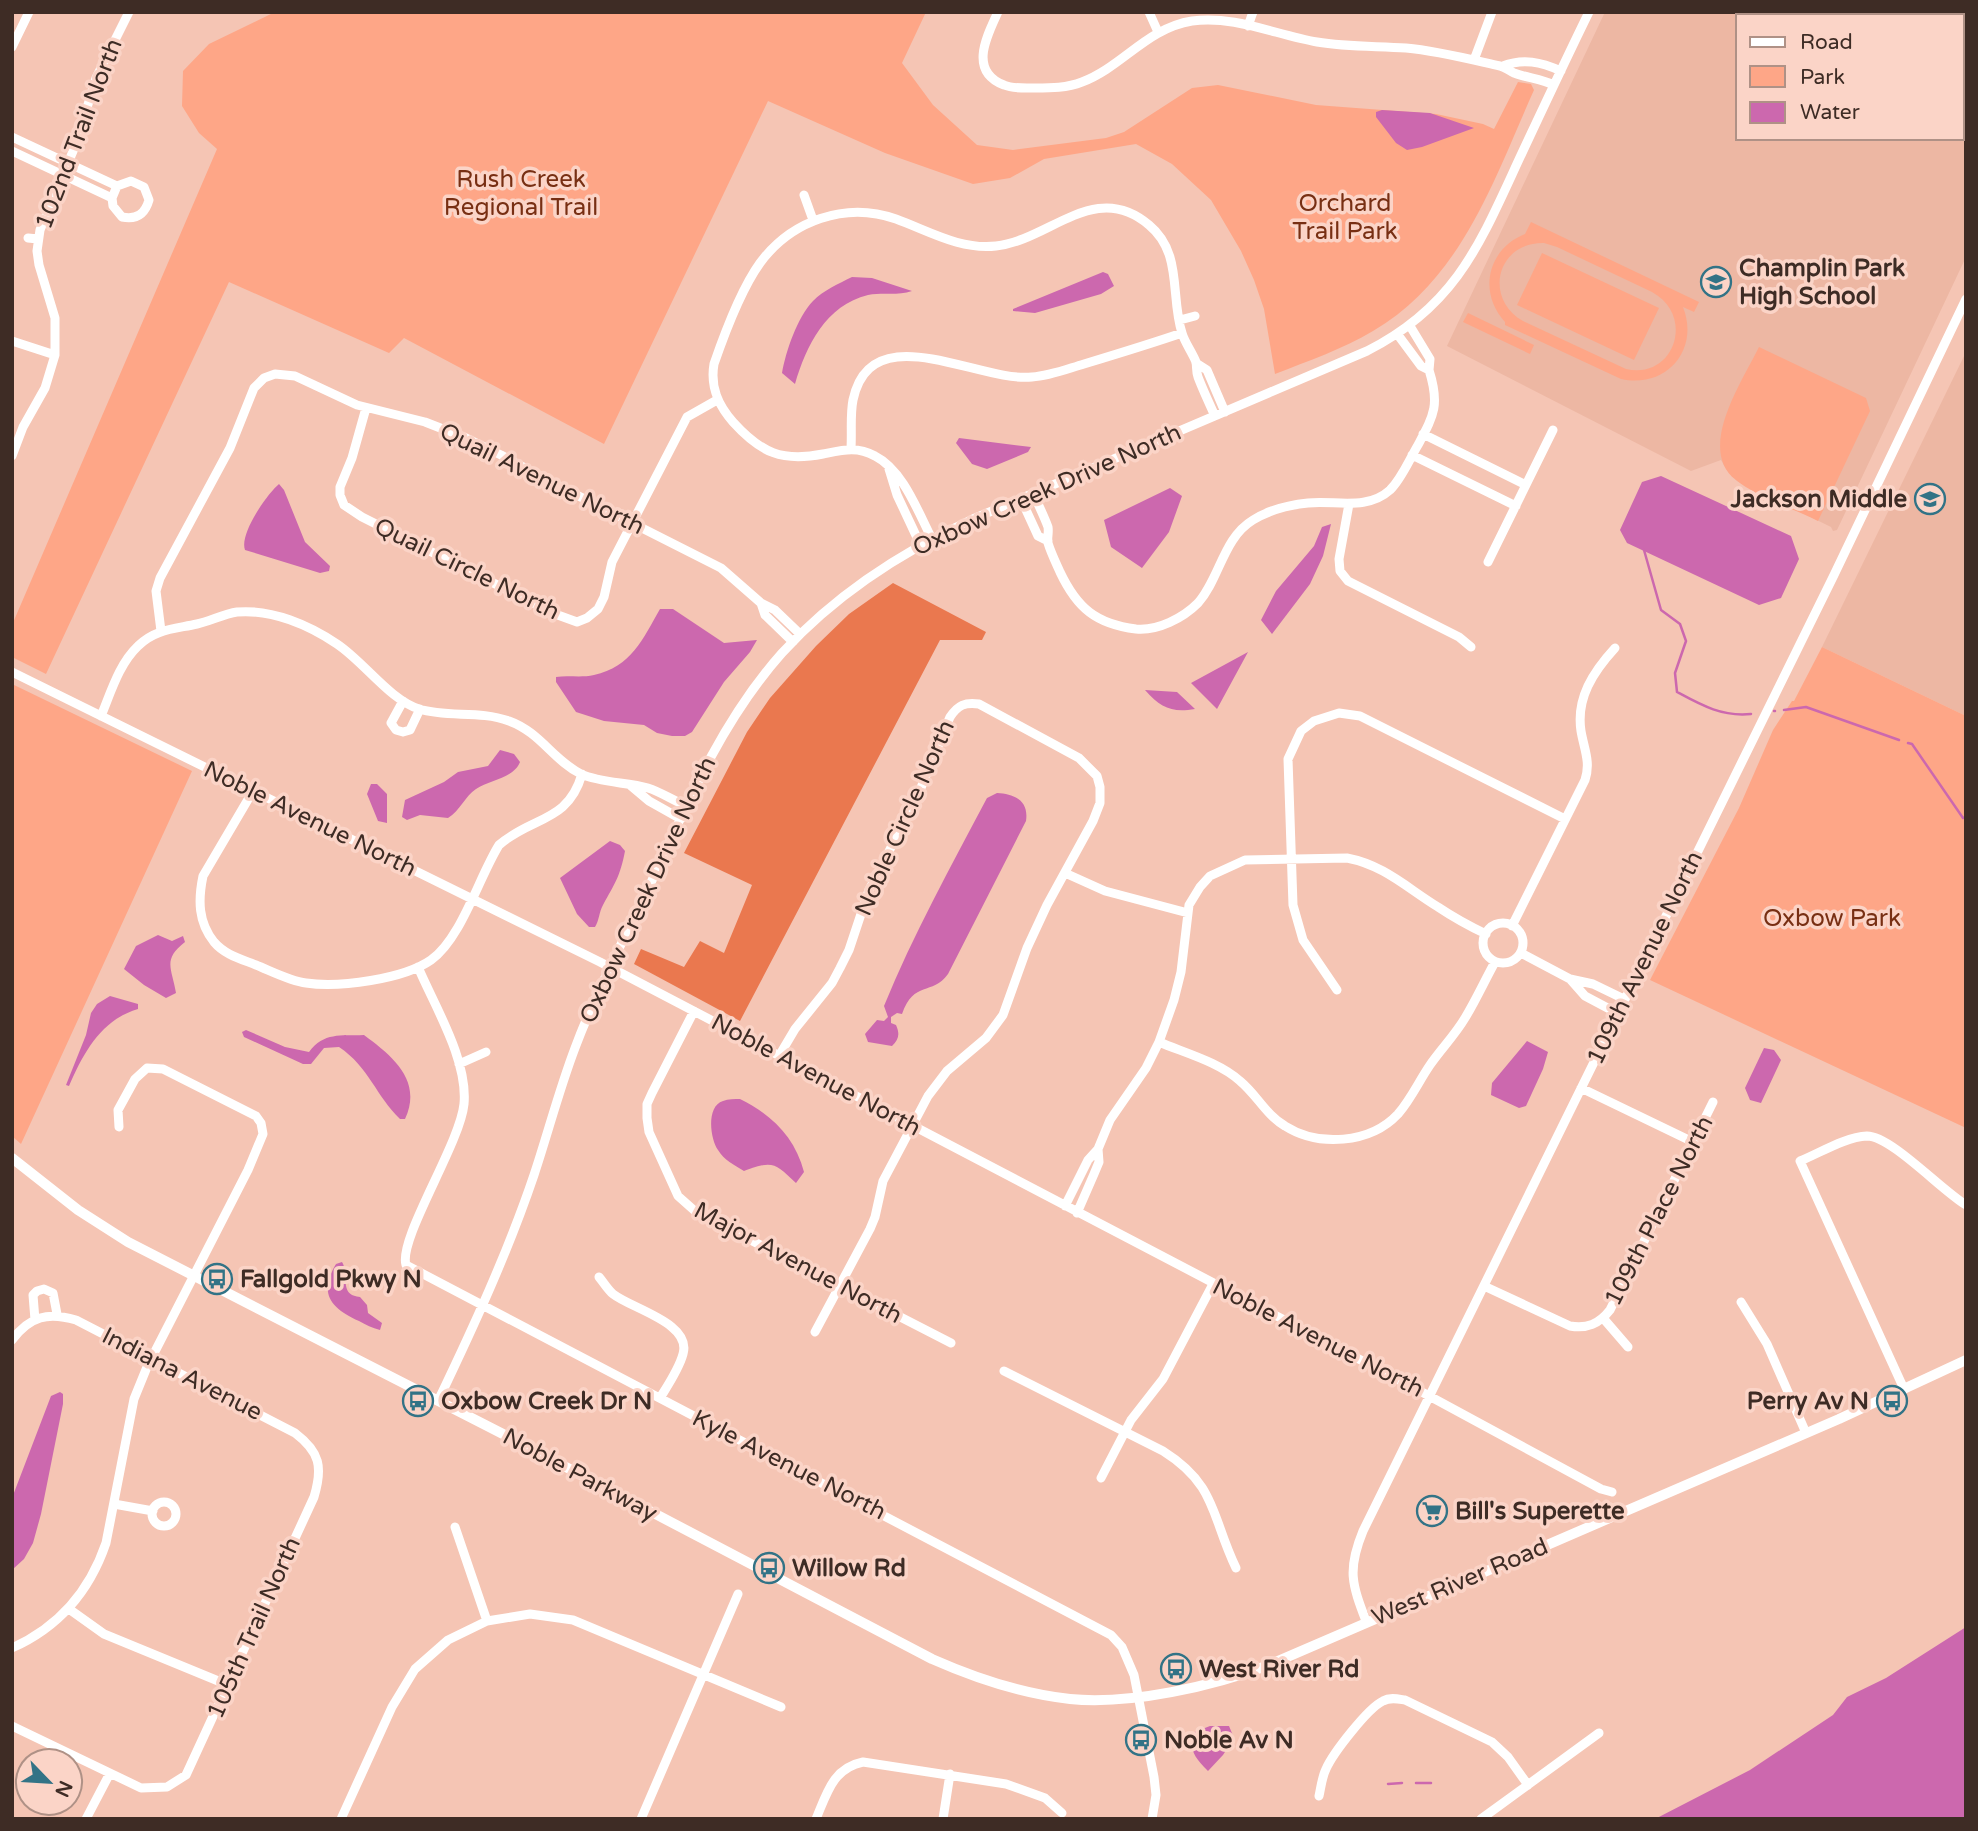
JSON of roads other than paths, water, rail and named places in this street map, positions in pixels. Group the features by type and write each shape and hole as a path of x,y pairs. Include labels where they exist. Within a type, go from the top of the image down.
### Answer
{"main road":[{"name":"Noble Parkway","path":"12,1158 92,1220 128,1242 954,1669 1020,1689 1055,1696 1098,1699 1138,1696"},
{"name":"West River Road","path":"1138,1696 1229,1679 1251,1672 1806,1433 1966,1360"}],"street":[{"path":"12,47 29,12"},
{"name":"102nd Trail North","path":"12,456 23,428 45,388 55,355 55,318 39,265 38,239 68,163 96,78 129,12"},
{"path":"998,12 986,38 984,61 989,74 1012,87 1055,88 1081,83 1158,32 1196,21 1221,21 1328,44 1406,48 1474,60 1503,66 1513,73 1554,85"},
{"path":"1149,12 1158,32"},
{"path":"1248,26 1253,12"},
{"path":"1474,60 1492,12"},
{"name":"Oxbow Creek Drive North","path":"438,1401 482,1304 529,1188 575,1047 714,750 764,675 800,634 853,587 920,544 1367,351 1410,326 1444,295 1474,254 1589,12"},
{"path":"1503,66 1523,61 1539,63 1561,71"},
{"path":"12,137 117,186"},
{"path":"12,151 112,198"},
{"path":"124,182 138,182 148,193 147,207 143,213 130,218 116,212 112,198 117,186 124,182"},
{"path":"804,195 813,220"},
{"path":"932,539 901,478 876,456 851,448 807,461 784,456 762,448 747,438 726,415 717,400 713,388 714,364 753,276 767,254 786,237 813,220 847,212 875,214 954,242 987,247 1025,239 1082,211 1115,209 1132,215 1149,225 1168,250 1174,269 1182,333 1215,416"},
{"path":"28,238 38,239"},
{"name":"109th Avenue North","path":"1366,1621 1353,1582 1355,1550 1834,575 1966,299"},
{"path":"1180,320 1195,316"},
{"path":"1033,493 1047,524 1048,541 1066,585 1078,603 1091,615 1122,627 1142,629 1163,625 1181,616 1198,602 1240,530 1251,521 1287,506 1349,503 1375,499 1389,491 1412,455 1436,403 1429,370 1430,359 1410,326"},
{"path":"851,448 852,409 858,385 868,370 891,357 918,357 1007,376 1033,377 1182,333"},
{"path":"1398,334 1420,366 1429,370"},
{"path":"12,341 55,355"},
{"path":"1196,363 1207,370 1225,412"},
{"name":"Quail Avenue North","path":"161,631 156,592 160,578 230,448 254,388 275,374 286,374 366,408 410,418 466,438 721,568 761,603 775,610 800,634"},
{"path":"630,522 687,417 717,400"},
{"name":"Quail Circle North","path":"366,408 352,458 340,487 344,505 362,517 570,620 577,622 598,609 604,597 612,562 630,522"},
{"path":"1489,562 1553,430"},
{"path":"1423,434 1526,485"},
{"path":"1412,455 1516,506"},
{"path":"889,469 897,495 920,544"},
{"path":"1021,499 1038,536 1048,541"},
{"path":"1349,503 1339,559 1340,571 1348,581 1459,638 1471,647"},
{"name":"Quail Avenue North","path":"761,603 765,615 793,642"},
{"path":"101,716 130,654 139,644 161,631 203,623 236,612 277,616 315,631 335,643 355,657 403,701 420,709 477,713 510,721 541,739 560,759 582,774 648,788 687,806"},
{"path":"1512,926 1588,770 1580,720 1581,706 1591,678 1615,648"},
{"name":"Noble Avenue North","path":"12,671 611,968 1429,1396 1601,1489 1612,1492"},
{"path":"403,701 391,723 397,730 410,730 420,709"},
{"name":"Noble Circle North","path":"779,1056 795,1029 832,983 840,968 849,950 869,890 906,821 950,717 957,707 969,703 991,710 1079,758 1097,776 1100,803 1093,821 1027,948 1003,1015 977,1048 947,1071 937,1083 883,1181 875,1217 815,1332"},
{"path":"1336,990 1303,940 1293,905 1288,759 1301,731 1314,721 1339,713 1360,716 1565,819"},
{"path":"253,791 203,876 200,891 201,916 215,943 231,956 304,983 340,983 389,976 418,967 434,958 445,947 499,845 510,836 564,807 573,798 582,774"},
{"path":"630,785 649,801 681,819"},
{"path":"1065,1206 1088,1160 1098,1149 1110,1120 1146,1068 1159,1042 1181,972 1189,905 1210,876 1245,860 1348,858 1378,866 1438,908 1486,934"},
{"path":"1065,873 1105,891 1188,913"},
{"path":"1500,924 1512,926 1521,935 1521,953 1507,963 1495,961 1485,953 1483,940 1489,929 1500,924"},
{"path":"1521,953 1570,979 1593,984 1624,999"},
{"path":"1159,1042 1228,1072 1240,1081 1270,1116 1298,1133 1319,1140 1360,1136 1396,1116 1411,1097 1464,1019 1495,961"},
{"path":"418,967 448,1032 459,1064 486,1052"},
{"path":"1570,979 1585,996 1617,1013"},
{"name":"Major Avenue North","path":"694,1011 647,1104 649,1132 678,1196 696,1212 951,1343"},
{"name":"Kyle Avenue North","path":"459,1064 464,1083 464,1105 458,1132 410,1238 404,1256 406,1265 1100,1627 1116,1641 1129,1658 1138,1696"},
{"path":"12,1648 50,1627 69,1609 99,1563 106,1543 134,1399 152,1358 248,1170 263,1134 261,1123 256,1116 163,1069 147,1068 135,1079 118,1110 119,1127"},
{"path":"1581,1088 1693,1142"},
{"name":"109th Place North","path":"1603,1318 1610,1310 1713,1102"},
{"path":"1904,1389 1800,1161 1857,1138 1876,1137 1889,1144 1966,1205"},
{"path":"1077,1213 1099,1162 1098,1149"},
{"path":"599,1277 613,1294 671,1326 680,1334 685,1346 683,1356 660,1398"},
{"path":"1101,1478 1131,1420 1163,1379 1213,1284"},
{"path":"1484,1286 1570,1326 1590,1326 1603,1318 1628,1347"},
{"path":"12,1340 22,1328 36,1320 57,1314 53,1293 44,1289 33,1295 36,1320"},
{"path":"1741,1302 1767,1344 1806,1433"},
{"name":"Indiana Avenue","path":"57,1314 76,1320 295,1433 309,1444 317,1457"},
{"path":"1004,1371 1184,1464 1208,1494 1236,1568"},
{"name":"105th Trail North","path":"109,1774 141,1788 167,1787 186,1775 314,1497 320,1478 317,1457"},
{"path":"114,1504 153,1511"},
{"path":"455,1527 487,1621"},
{"path":"641,1819 738,1594"},
{"path":"69,1609 104,1634 228,1685"},
{"path":"341,1819 392,1707 415,1669 448,1640 487,1621 530,1614 573,1620 781,1707"},
{"path":"1138,1696 1154,1777 1156,1795 1152,1819"},
{"path":"1319,1796 1326,1769 1350,1735 1366,1715 1384,1700 1395,1699 1405,1700 1492,1742 1508,1757 1528,1785"},
{"path":"12,1726 109,1774 86,1819"},
{"path":"1481,1819 1599,1733"},
{"path":"816,1819 833,1779 853,1764 869,1763 1006,1784 1045,1798 1062,1813"},
{"path":"943,1819 950,1774"}],"water":[{"path":"1382,110 1430,113 1474,128 1407,150 1396,143 1376,117 1376,112"},
{"path":"1103,272 1108,274 1114,286 1101,294 1035,313 1013,311 1013,309"},
{"path":"852,277 872,278 912,291 868,295 840,308 829,318 812,342 795,384 782,373 797,325 817,297"},
{"path":"959,438 1031,447 1028,452 987,469 972,464 956,443"},
{"path":"1661,476 1791,536 1799,559 1781,598 1759,605 1627,543 1620,530 1642,482"},
{"path":"279,484 284,490 305,542 330,566 329,571 320,573 245,550 244,543 250,525 261,505"},
{"path":"1170,488 1182,496 1169,532 1142,568 1111,547 1104,520"},
{"path":"1331,524 1323,556 1310,584 1272,634 1261,620 1276,591 1314,546 1322,527"},
{"path":"660,609 673,609 724,643 757,640 724,682 692,732 685,736 672,736 657,733 644,725 604,721 576,712 556,682 556,677 594,675 618,666 635,650"},
{"path":"1248,652 1217,709 1191,683"},
{"path":"1145,690 1177,692 1195,709 1167,708"},
{"path":"500,750 514,754 520,762 517,767 513,772 476,789 448,818 420,815 407,820 402,817 405,800 444,782 458,772 488,766"},
{"path":"371,784 377,784 387,794 387,823 378,821 367,794"},
{"path":"997,793 1019,800 1025,808 1026,821 948,974 936,985 912,996 902,1014 897,1013 891,1017 891,1023 896,1025 898,1034 892,1046 868,1042 865,1034 877,1020 884,1021 888,1017 884,1006 946,875 987,798"},
{"path":"610,841 620,845 625,851 623,860 617,880 595,927 589,927 577,914 560,878"},
{"path":"158,935 172,941 183,936 185,942 171,959 176,993 166,998 124,969 136,946"},
{"path":"110,996 138,1004 138,1009 125,1014 104,1029 81,1061 69,1086 66,1085 86,1035 91,1013 97,1004"},
{"path":"246,1030 285,1047 309,1052 327,1038 364,1035 402,1070 410,1092 410,1105 405,1119 400,1119 358,1063 339,1047 324,1048 311,1064 303,1064 244,1037 242,1032"},
{"path":"1527,1041 1548,1052 1526,1106 1519,1108 1491,1095 1492,1083"},
{"path":"1764,1048 1774,1050 1781,1060 1761,1103 1750,1100 1745,1088"},
{"path":"740,1099 771,1119 788,1137 804,1172 796,1183 773,1165 761,1165 744,1171 718,1150 711,1123 714,1109 723,1101"},
{"path":"342,1262 349,1293 360,1297 367,1305 368,1313 382,1323 380,1330 349,1316 330,1299 328,1284 336,1264"},
{"path":"60,1392 63,1394 63,1404 41,1514 33,1543 24,1559 12,1570 12,1498 51,1396"},
{"path":"1966,1627 1966,1819 1655,1819 1750,1770 1833,1715 1847,1697 1886,1678"},
{"path":"1210,1726 1229,1726 1234,1738 1208,1771 1194,1754 1192,1733"}],"waterway":[{"path":"1644,550 1661,610 1680,624 1686,641 1675,673 1677,692 1721,712 1751,714"},
{"path":"1784,710 1806,707 1899,740"},
{"path":"1908,743 1912,744 1963,818 1966,817"},
{"path":"1388,1784 1402,1783"},
{"path":"1416,1783 1431,1783"}],"place":[{"name":"Champlin Park High School","path":"1716,282"},
{"name":"Jackson Middle","path":"1930,499"},
{"name":"Fallgold Pkwy N","path":"217,1279"},
{"name":"Oxbow Creek Dr N","path":"418,1401"},
{"name":"Perry Av N","path":"1892,1401"},
{"name":"Bill's Superette","path":"1432,1511"},
{"name":"Willow Rd","path":"769,1568"},
{"name":"West River Rd","path":"1176,1669"},
{"name":"Noble Av N","path":"1141,1740"}],"park label":[{"name":"Rush Creek Regional Trail","path":"521,193"},
{"name":"Orchard Trail Park","path":"1345,217"},
{"name":"Oxbow Park","path":"1832,918"}]}
